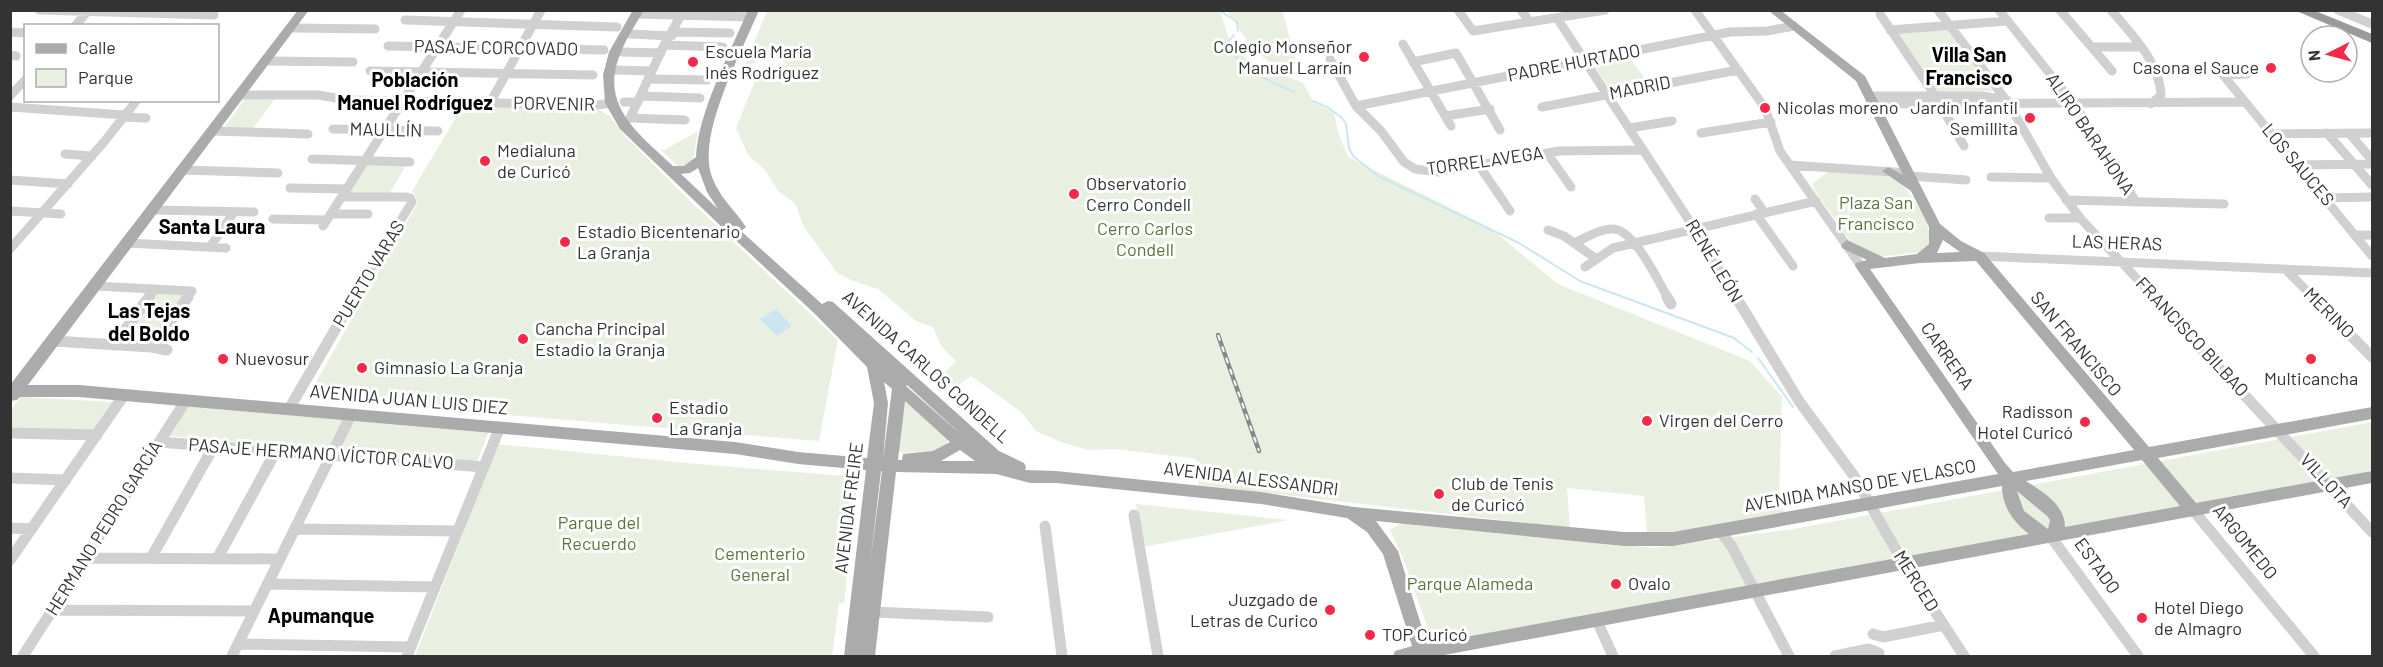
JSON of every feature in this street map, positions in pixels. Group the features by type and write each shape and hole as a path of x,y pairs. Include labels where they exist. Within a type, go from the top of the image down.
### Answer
{"highway":[{"path":"2300,10 2373,39"},
{"path":"2317,10 2373,33"}],"main road":[{"path":"13,389 298,10"},
{"path":"13,389 53,341 304,10"},
{"path":"1773,10 1861,78 1935,227 1937,244 1934,249 1920,258"},
{"path":"611,103 608,83 610,67 618,45 638,12"},
{"name":"AVENIDA CARLOS CONDELL","path":"753,14 703,136 702,159 707,180 714,194 738,226 983,445 1006,462 1056,477"},
{"name":"AVENIDA CARLOS CONDELL","path":"611,103 624,126 716,216 819,309 874,365 962,444 998,468 1024,477 1056,477"},
{"path":"670,170 686,170 702,159"},
{"path":"1888,171 1902,178 1917,190"},
{"name":"SAN FRANCISCO","path":"1935,227 1956,244 1978,256 2145,454"},
{"path":"1847,245 1881,262"},
{"name":"LAS HERAS","path":"1861,266 1920,258 1978,256"},
{"name":"CARRERA","path":"1861,266 2010,479 2008,495 2014,510 2030,526 2051,537"},
{"name":"AVENIDA FREIRE","path":"852,657 881,403 874,365"},
{"name":"AVENIDA FREIRE","path":"867,657 900,388 898,370"},
{"name":"AVENIDA JUAN LUIS DIEZ","path":"13,389 79,391 500,427 735,448 798,458 998,468"},
{"name":"AVENIDA MANSO DE VELASCO","path":"1350,512 1645,540 1673,539 2373,413"},
{"path":"962,444 983,445"},
{"name":"AVENIDA JUAN LUIS DIEZ","path":"891,462 930,458 962,444"},
{"name":"ARGOMEDO","path":"2145,454 2193,510"},
{"name":"AVENIDA ALESSANDRI","path":"1056,477 1261,498 1350,512 1366,521 1378,533 1393,557 1422,655"},
{"path":"1401,657 1422,655 2373,477"},
{"name":"ESTADO","path":"2010,479 2038,496 2048,506 2058,524 2056,532 2051,537"},
{"path":"1378,533 1390,523 1404,518"}],"street":[{"path":"39,10 123,15 154,12 165,15 215,13"},
{"path":"327,220 461,10"},
{"path":"490,103 541,10"},
{"path":"1458,10 1473,31 1605,10"},
{"path":"1521,10 1530,22"},
{"name":"CARRERA","path":"1695,10 1763,105 1771,122 1777,145 1861,266"},
{"name":"FRANCISCO BILBAO","path":"1938,10 2012,102 2051,178 2080,218 2279,430"},
{"name":"ALIRO BARAHONA","path":"1999,10 2074,104 2136,202"},
{"path":"2060,10 2099,58 2112,70"},
{"path":"2111,10 2141,47 2162,88 2160,98 2150,104"},
{"path":"2338,10 2373,24"},
{"path":"77,24 89,12"},
{"path":"638,12 753,14"},
{"path":"683,13 630,118 685,120"},
{"path":"1880,14 1938,101 1964,146"},
{"path":"158,24 165,15"},
{"name":"RENÉ LEÓN","path":"1557,18 1694,228 1799,401 1850,468 1872,504"},
{"path":"405,20 617,27"},
{"path":"1890,30 2007,21"},
{"name":"PADRE HURTADO","path":"1356,106 1713,35 1735,31 1767,31 1794,26"},
{"path":"292,28 375,30"},
{"path":"630,34 729,33"},
{"path":"1402,44 1451,126"},
{"name":"PASAJE CORCOVADO","path":"388,46 604,50"},
{"path":"621,52 723,46"},
{"path":"2092,47 2141,47"},
{"path":"1413,62 1456,53 1475,82 1500,130"},
{"name":"TORRELAVEGA","path":"1330,59 1356,106 1381,131 1404,162 1412,168 1438,172 1547,153 1643,150"},
{"path":"266,62 353,62"},
{"path":"616,70 707,80"},
{"name":"MADRID","path":"1542,107 1738,70"},
{"path":"370,71 593,75"},
{"name":"LOS SAUCES","path":"2247,74 2223,75 2373,256"},
{"path":"10,96 24,81"},
{"name":"PORVENIR","path":"240,95 318,95 347,100 597,105 611,103"},
{"path":"624,102 639,99 700,98"},
{"path":"1873,100 2074,104 2245,102"},
{"path":"42,109 48,102"},
{"path":"84,111 91,102"},
{"path":"12,246 92,156 135,102"},
{"path":"10,107 84,111 146,118"},
{"path":"1445,116 1490,109"},
{"path":"1630,128 1672,121"},
{"path":"1701,133 1771,122"},
{"name":"MAULLÍN","path":"333,129 438,131"},
{"path":"213,131 308,134"},
{"path":"2327,133 2373,185"},
{"path":"2349,133 2373,162"},
{"path":"2272,134 2373,133"},
{"path":"1547,153 1571,187"},
{"path":"65,154 92,156"},
{"path":"312,159 410,162"},
{"path":"2297,165 2373,162"},
{"path":"1478,164 1510,211"},
{"path":"1790,165 1888,171 1966,180"},
{"path":"1808,190 1809,178 1818,167"},
{"path":"183,170 278,173"},
{"path":"1991,177 2051,178"},
{"path":"10,180 68,184"},
{"name":"PUERTO VARAS","path":"290,188 407,197 412,202 378,256 290,409"},
{"path":"2324,198 2373,197"},
{"path":"1755,199 1760,213 1793,266"},
{"path":"2066,200 2223,204"},
{"path":"1585,267 1595,258 1613,248 1634,242 1816,201"},
{"path":"153,210 254,212"},
{"path":"10,211 61,214"},
{"path":"210,247 234,212"},
{"path":"273,219 327,220 368,214"},
{"path":"2049,218 2080,218"},
{"path":"1574,243 1616,228 1623,231 1634,242 1671,304"},
{"path":"1548,230 1564,236 1595,258"},
{"path":"2355,235 2373,235"},
{"path":"127,243 226,248"},
{"name":"LAS HERAS","path":"1978,256 2373,273"},
{"name":"MERINO","path":"2285,269 2373,357"},
{"path":"95,286 192,291 153,347"},
{"path":"114,345 155,290"},
{"path":"53,341 153,347 167,350"},
{"path":"10,560 124,395"},
{"name":"HERMANO PEDRO GARCÍA","path":"23,657 186,400"},
{"path":"232,657 351,415"},
{"path":"238,644 409,652 500,427"},
{"name":"VILLOTA","path":"2279,430 2373,532"},
{"path":"10,433 97,435"},
{"name":"PASAJE HERMANO VÍCTOR CALVO","path":"159,442 484,467"},
{"path":"151,558 214,446"},
{"path":"217,559 276,451"},
{"path":"10,478 66,480"},
{"name":"MERCED","path":"1872,504 1904,564 1964,657"},
{"name":"ARGOMEDO","path":"2193,510 2314,657"},
{"path":"1134,515 1158,657"},
{"path":"1045,526 1062,657"},
{"path":"10,528 32,529"},
{"path":"295,529 458,531"},
{"path":"1720,531 1732,548 1789,657"},
{"name":"ESTADO","path":"2051,537 2139,657"},
{"path":"86,558 280,559"},
{"path":"268,584 435,587"},
{"path":"53,610 254,611"},
{"path":"872,612 988,617"},
{"path":"1597,621 1613,657"},
{"path":"1873,634 1883,637 1944,625"},
{"path":"1835,657 1867,649 1879,652"}],"green space":[{"name":"Cerro Carlos Condell","path":"767,11 1220,11 1231,45 1265,75 1279,73 1303,83 1314,103 1334,112 1338,132 1348,157 1489,227 1558,284 1750,361 1782,397 1779,497 1786,517 1692,534 1647,533 1644,496 1567,488 1570,528 1198,485 1203,465 1192,458 1114,449 1088,450 1063,443 1036,431 1021,412 971,376 953,389 943,374 956,361 941,346 933,327 916,321 878,289 837,273 804,227 795,203 778,191 765,170 748,155 736,128 754,83 787,65 772,53 743,69"},
{"path":"1227,11 1295,11 1283,12 1296,62 1277,68 1253,49"},
{"path":"1946,29 1978,68 1992,91 1938,92 1896,32"},
{"path":"1629,57 1648,83 1611,90 1592,63"},
{"path":"245,99 274,100 252,130 223,129"},
{"name":"Estadio Bicentenario La Granja","path":"463,106 595,108 610,116 625,136 690,201 838,340 819,441 307,398 418,202 412,191"},
{"path":"698,131 693,160 688,166 679,167 660,149 664,150"},
{"path":"366,164 407,164 389,194 347,193"},
{"name":"Plaza San Francisco","path":"1829,171 1882,174 1895,179 1902,185 1915,201 1928,228 1930,240 1923,252 1878,257 1852,244 1813,188 1813,183"},
{"path":"157,293 184,294 150,341 122,340"},
{"path":"21,397 113,402 93,431 11,429 10,411"},
{"path":"905,399 949,436 944,450 903,453 898,451"},
{"path":"185,406 489,431 477,462 167,436"},
{"name":"Parque Alameda","path":"2372,422 2372,471 2259,494 2185,505 1434,646 1403,558 1390,530 1401,523 1654,548 1793,529"},
{"path":"498,444 858,477 844,603 839,603 832,656 415,656"},
{"path":"1136,504 1289,520 1143,547"}],"water":[{"path":"776,309 792,326 777,336 760,319"}],"waterway":[{"path":"1219,10 1237,22 1238,31"},
{"path":"1234,35 1227,43 1239,60 1256,73 1294,92"},
{"path":"1313,101 1329,108 1342,118 1346,124 1349,148 1353,156 1378,176 1519,243 1580,281 1734,338 1752,352"},
{"path":"1758,358 1793,407"}],"railway":[{"path":"1218,335 1259,451"}],"place":[{"name":"Colegio Monseñor Manuel Larraín","path":"1364,57"},
{"name":"Escuela María Inés Rodríguez","path":"693,62"},
{"name":"Casona el Sauce","path":"2271,68"},
{"name":"Nicolas moreno","path":"1765,108"},
{"name":"Jardín Infantil Semillita","path":"2030,118"},
{"name":"Medialuna de Curicó","path":"485,161"},
{"name":"Observatorio Cerro Condell","path":"1074,194"},
{"name":"Estadio Bicentenario La Granja","path":"565,242"},
{"name":"Cancha Principal Estadio la Granja","path":"523,339"},
{"name":"Nuevosur","path":"223,359"},
{"name":"Multicancha","path":"2311,359"},
{"name":"Gimnasio La Granja","path":"362,368"},
{"name":"Estadio La Granja","path":"657,418"},
{"name":"Virgen del Cerro","path":"1647,421"},
{"name":"Radisson Hotel Curicó","path":"2085,422"},
{"name":"Club de Tenis de Curicó","path":"1439,494"},
{"name":"Ovalo","path":"1616,584"},
{"name":"Juzgado de Letras de Curico","path":"1330,610"},
{"name":"Hotel Diego de Almagro","path":"2142,618"},
{"name":"TOP Curicó","path":"1370,635"}],"district":[{"name":"Villa San Francisco","path":"1969,66"},
{"name":"Población Manuel Rodríguez","path":"415,92"},
{"name":"Santa Laura","path":"212,227"},
{"name":"Las Tejas del Boldo","path":"149,322"},
{"name":"Apumanque","path":"321,616"}],"park label":[{"name":"Parque del Recuerdo","path":"599,533"},
{"name":"Cementerio General","path":"760,564"}]}
